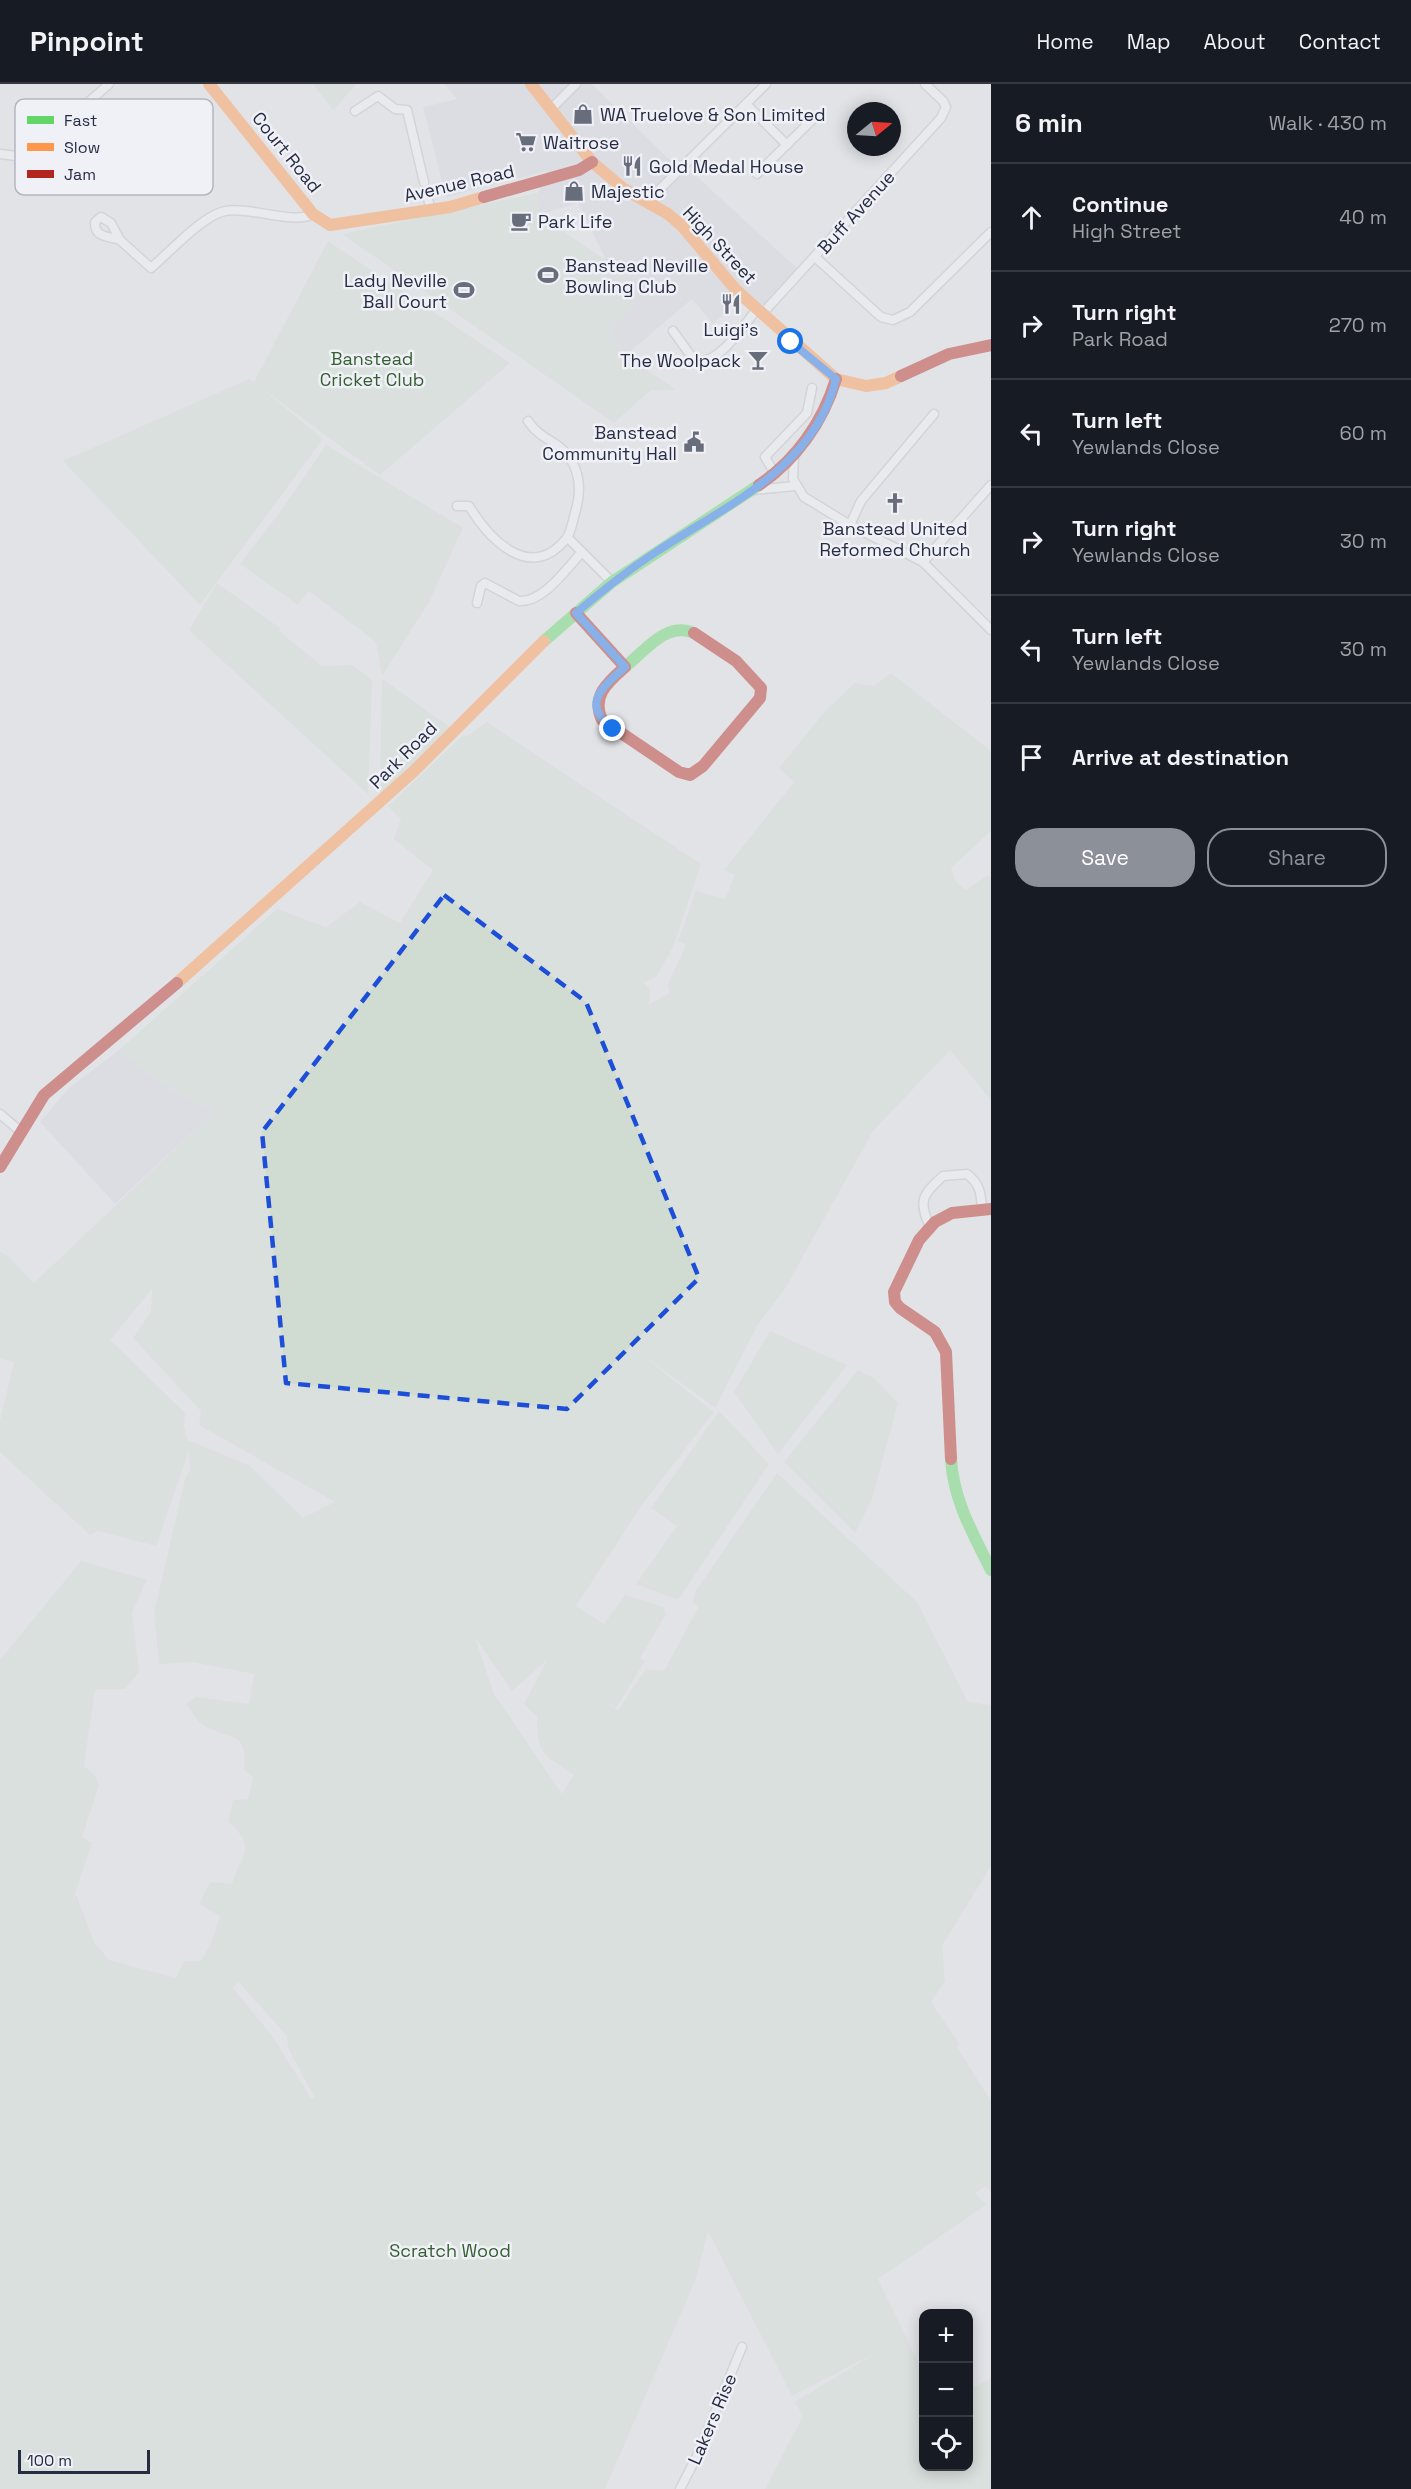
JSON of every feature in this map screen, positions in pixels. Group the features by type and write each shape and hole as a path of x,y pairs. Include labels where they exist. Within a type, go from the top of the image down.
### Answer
{"street":[{"path":"93,99 110,84"},
{"name":"Court Road","path":"209,84 313,214 330,225"},
{"name":"High Street","path":"531,84 592,162 624,189 650,203 682,226 725,278 836,379"},
{"path":"551,109 576,84"},
{"path":"650,203 658,191 766,84"},
{"name":"Buff Avenue","path":"673,331 694,360 707,360 726,347 815,256 941,118 946,107 943,101 925,84"},
{"path":"355,111 378,96 395,109 407,110 424,182"},
{"path":"746,104 786,144"},
{"path":"757,174 813,119"},
{"path":"0,154 15,156"},
{"name":"Avenue Road","path":"330,225 431,211 513,191 579,170 592,162"},
{"path":"427,195 431,211"},
{"path":"120,240 151,268 218,213 236,210 301,217 313,214"},
{"path":"815,256 881,317 893,320 910,312 991,232"},
{"path":"836,379 866,386 885,383 949,354 991,345"},
{"name":"Park Road","path":"0,1167 44,1095 186,976 318,860 414,771 531,652 612,582 775,474 794,455 819,421 832,394 836,379"},
{"path":"775,474 765,457 807,412 812,388"},
{"path":"807,412 819,421"},
{"path":"850,525 861,501 934,414"},
{"path":"457,506 469,506 482,527 506,549 517,555 537,557 551,551 568,538 580,498 576,470 561,445 536,432 528,421"},
{"path":"794,455 795,486 812,503 850,525 923,561 991,630"},
{"path":"923,561 991,485"},
{"path":"754,490 795,486"},
{"path":"568,538 612,582"},
{"path":"477,603 481,586 485,584 519,601 534,598 582,552"},
{"path":"576,613 625,667"},
{"path":"688,628 750,672 761,688 760,698 703,766 690,775 679,772 613,729 597,713 596,700 599,693 625,667 673,629 688,628"},
{"path":"0,1114 20,1131"},
{"path":"930,1227 923,1216 923,1203 928,1191 943,1176 967,1174 979,1187 986,1209 952,1213 930,1227 906,1266 894,1292 894,1302 936,1332 946,1352 952,1472 964,1517 991,1570"},
{"name":"Lakers Rise","path":"680,2489 696,2458 742,2348"}],"highlighted area":[{"path":"444,895 586,1002 699,1278 567,1409 286,1383 262,1132"}],"shaded area":[{"path":"444,84 592,84 674,164 693,173 798,269 765,304 735,304 713,324 692,299 626,355 609,328 633,308 599,268 606,260 578,203 538,215 538,193 547,171 446,197 423,107 457,99"},
{"path":"118,1051 174,1092 215,1111 115,1204 40,1122 69,1088"}],"green space":[{"path":"313,84 357,84 333,110"},
{"path":"538,193 539,215 606,260 599,268 633,308 609,328 626,355 676,390 651,390 614,423 342,234"},
{"name":"Banstead Cricket Club","path":"328,241 510,363 380,475 260,387 323,439 200,605 63,461 249,379 254,382"},
{"path":"326,445 463,528 429,602 382,676 376,642 309,591 298,605 240,564 283,508"},
{"path":"217,583 280,628 279,631 322,666 352,665 372,680 368,794 189,630"},
{"name":"Scratch Wood","path":"891,673 991,751 991,831 951,868 956,882 966,890 988,875 991,878 991,1100 950,1050 873,1131 786,1287 757,1326 715,1408 636,1350 714,1412 644,1502 576,1606 604,1624 625,1595 664,1607 666,1614 640,1658 645,1661 616,1708 600,1697 618,1711 646,1669 664,1671 698,1608 693,1602 695,1592 777,1473 917,1602 968,1702 991,1705 991,1866 942,1946 945,1981 931,2002 960,2045 957,2047 991,2101 991,2193 986,2186 975,2193 986,2205 878,2279 919,2364 919,2471 973,2471 973,2388 991,2378 991,2489 765,2489 803,2416 795,2402 877,2352 792,2396 708,2231 696,2279 605,2489 0,2489 0,1660 81,1561 147,1580 132,1612 139,1672 125,1689 95,1689 84,1766 95,1775 99,1785 82,1837 92,1843 72,1902 76,1894 94,1942 109,1960 176,1978 184,1961 201,1961 211,1943 220,1916 199,1904 210,1882 232,1884 245,1851 245,1845 243,1839 228,1821 233,1800 248,1799 253,1777 244,1770 244,1749 241,1743 237,1739 202,1724 186,1704 196,1697 249,1704 254,1674 192,1662 159,1664 154,1613 185,1479 190,1470 189,1450 156,1546 98,1531 90,1535 0,1452 0,1421 14,1362 0,1358 0,1252 7,1255 34,1283 215,1111 174,1092 118,1051 277,909 326,927 360,902 400,923 433,870 394,839 401,819 388,806 463,735 466,737 487,722 701,864 673,947 656,977 643,983 650,989 649,1004 670,993 668,984 686,945 678,941 696,891 725,899 735,875 724,870 794,782 779,768 826,710 855,683 874,686","holes":["152,1289 151,1312 133,1338 201,1411 199,1425 335,1502 303,1518 250,1466 188,1440 188,1443 184,1426 185,1413 110,1340","475,1637 512,1691 547,1660 524,1704 537,1717 537,1730 544,1753 574,1775 562,1794 494,1694","238,1981 287,2036 288,2048 315,2098 311,2098 273,2037 233,1988"]},
{"path":"382,679 451,728 380,795"},
{"path":"770,1331 847,1365 778,1454 734,1392"},
{"path":"858,1370 875,1379 898,1403 872,1499 855,1533 784,1462"},
{"path":"719,1411 769,1464 678,1600 636,1584 677,1526 651,1508"}],"traffic: fast":[{"path":"544,641 612,582 759,485"},
{"path":"625,667 665,634 684,630 694,633"},
{"path":"951,1459 960,1502 991,1570"}],"traffic: slow":[{"path":"209,84 313,214 330,225 450,207 484,197"},
{"path":"531,84 592,162 624,189 668,214 682,226 736,290 836,379 866,386 886,383 901,376"},
{"path":"177,983 414,771 544,641"}],"traffic: jam":[{"path":"484,197 579,170 592,162"},
{"path":"901,376 949,354 991,345"},
{"path":"759,485 785,464 806,439 824,410 836,379"},
{"path":"576,613 625,667 603,690 599,704 602,720 679,772 690,775 703,766 760,698 761,688 736,661 694,633"},
{"path":"0,1167 44,1095 177,983"},
{"path":"951,1459 946,1352 935,1332 900,1308 895,1302 894,1292 919,1240 935,1222 952,1213 991,1209"}],"place":[{"name":"WA Truelove & Son Limited","path":"583,114"},
{"name":"Waitrose","path":"526,142"},
{"name":"Gold Medal House","path":"632,166"},
{"name":"Majestic","path":"574,191"},
{"name":"Park Life","path":"521,221"},
{"name":"Banstead Neville Bowling Club","path":"548,275"},
{"name":"Lady Neville Ball Court","path":"464,290"},
{"name":"Luigi's","path":"731,304"},
{"name":"The Woolpack","path":"758,360"},
{"name":"Banstead Community Hall","path":"694,442"},
{"name":"Banstead United Reformed Church","path":"895,503"}],"route":[{"path":"613,729 597,713 596,700 603,687 625,667 576,613 612,582 656,551 754,490 794,455 819,421 832,394 836,379 822,370 791,342"}]}
